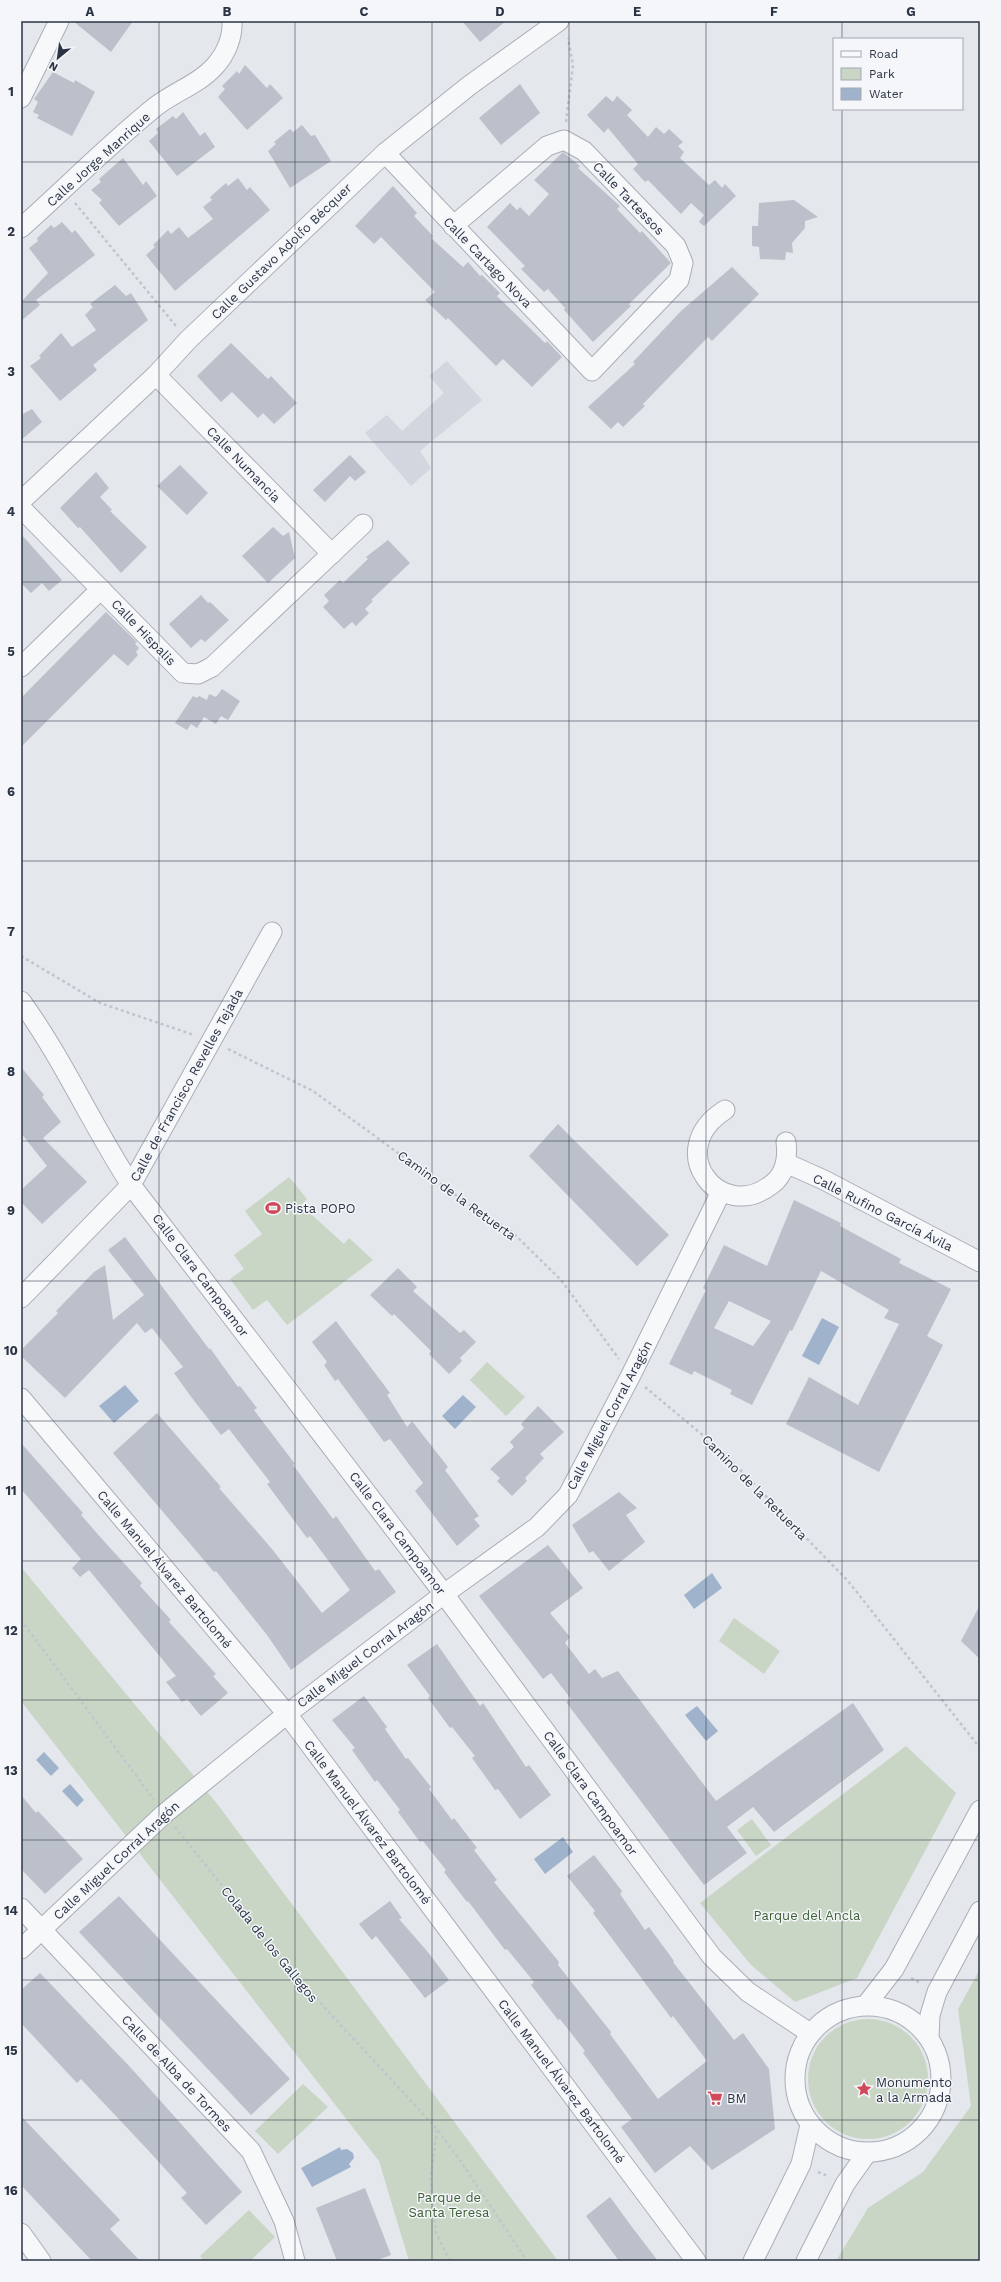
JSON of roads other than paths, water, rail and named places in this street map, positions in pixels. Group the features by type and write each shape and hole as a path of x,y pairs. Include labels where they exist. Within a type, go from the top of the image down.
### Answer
{"street":[{"path":"21,98 59,21"},
{"name":"Calle Jorge Manrique","path":"21,228 64,190 108,147 156,106 204,77 216,65 227,48 233,30 232,21"},
{"name":"Calle Gustavo Adolfo Bécquer","path":"21,501 156,375 188,340 385,152 470,85 563,28"},
{"name":"Calle Tartessos","path":"453,226 547,146 564,140 584,151 676,246 683,263 679,280 592,371"},
{"name":"Calle Cartago Nova","path":"385,152 453,226 592,371"},
{"name":"Calle Numancia","path":"156,375 332,554"},
{"name":"Calle Hispalis","path":"21,508 183,673 198,674 212,667 363,524"},
{"path":"21,667 101,589"},
{"name":"Calle de Francisco Revelles Tejada","path":"21,1298 131,1185 272,932"},
{"name":"Calle Clara Campoamor","path":"21,1001 27,1024 57,1056 108,1149 131,1185 444,1594 712,1957 748,1992 810,2033"},
{"path":"725,1110 711,1119 704,1128 701,1133 697,1149 699,1166 708,1181 721,1192 741,1197 760,1193 777,1181 786,1163 786,1142"},
{"name":"Calle Rufino García Ávila","path":"786,1163 824,1180 980,1262"},
{"name":"Calle Miguel Corral Aragón","path":"21,1949 164,1814 287,1714 444,1594 537,1527 568,1495 631,1376 721,1192"},
{"name":"Calle Manuel Álvarez Bartolomé","path":"21,1398 287,1714 696,2261"},
{"path":"866,2005 894,1969 980,1810"},
{"name":"Calle de Alba de Tormes","path":"21,1908 251,2151 284,2221 294,2261"},
{"path":"929,2038 930,2015 937,1992 980,1911"},
{"path":"866,2005 884,2007 901,2014 917,2024 929,2038 937,2054 941,2071 941,2089 936,2106 928,2122 916,2135 901,2145 884,2151 866,2153 851,2151 835,2145 822,2137 810,2125 800,2108 794,2089 794,2069 798,2056 810,2033 821,2021 835,2013 866,2005"},
{"path":"753,2261 801,2164 810,2125"},
{"path":"806,2261 845,2184 866,2153"},
{"path":"21,2233 41,2261"}],"water":[{"path":"822,1318 839,1327 819,1365 802,1356"},
{"path":"125,1385 139,1401 114,1423 99,1406"},
{"path":"463,1395 476,1407 455,1429 442,1416"},
{"path":"712,1573 722,1588 694,1609 684,1595"},
{"path":"697,1706 718,1731 706,1741 685,1715"},
{"path":"44,1752 59,1768 51,1776 36,1760"},
{"path":"70,1784 84,1800 77,1807 62,1791"},
{"path":"563,1837 573,1852 545,1874 534,1859"},
{"path":"340,2147 341,2150 347,2149 353,2153 354,2158 349,2164 351,2167 312,2187 301,2168"}],"place":[{"name":"Pista POPO","path":"273,1208"},
{"name":"Monumento a la Armada","path":"864,2089"},
{"name":"BM","path":"715,2098"}],"park label":[{"name":"Parque del Ancla","path":"807,1915"},
{"name":"Parque de Santa Teresa","path":"449,2204"}]}
